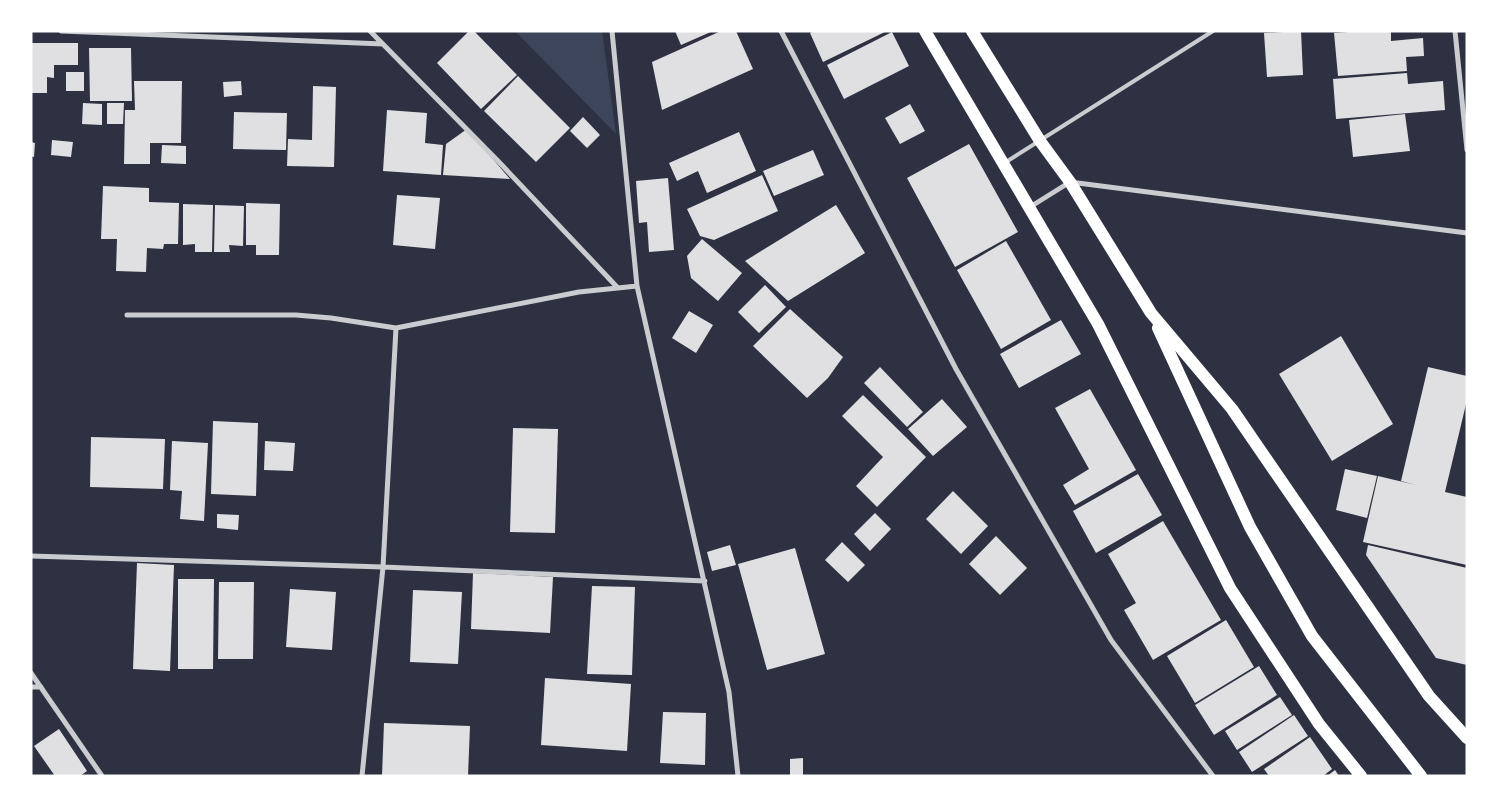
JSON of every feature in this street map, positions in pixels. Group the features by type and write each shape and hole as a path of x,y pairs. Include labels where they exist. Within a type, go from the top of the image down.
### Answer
{"main road":[{"path":"926,31 1002,165 1098,324 1230,588 1318,724 1361,776"},
{"path":"972,31 1040,141 1070,182 1151,313 1250,527 1312,636 1421,776"},
{"path":"1151,313 1232,409 1429,696 1467,738"}],"street":[{"path":"61,31 384,44"},
{"path":"370,31 499,162 617,287"},
{"path":"612,31 637,286 706,581 729,692 738,776"},
{"path":"781,31 956,369 1111,640 1213,776"},
{"path":"1455,31 1467,150"},
{"path":"1029,208 1070,182 1467,233"},
{"path":"127,315 296,315 331,318 396,328 579,292 637,286"},
{"path":"362,776 382,567 396,328"},
{"path":"31,556 382,567 706,581"},
{"path":"31,673 102,776"},
{"path":"31,687 41,687"}],"lane":[{"path":"1002,165 1213,31"}],"shaded area":[{"path":"515,31 602,31 616,134"}],"building":[{"path":"469,31 474,31 517,75 481,109 437,63"},
{"path":"675,31 713,31 681,45"},
{"path":"721,31 736,31 753,69 662,110 652,62"},
{"path":"813,31 887,31 823,62 810,33"},
{"path":"1301,31 1303,75 1267,77 1264,33"},
{"path":"1391,31 1391,41 1423,38 1424,56 1406,57 1407,71 1338,76 1334,33"},
{"path":"892,32 909,66 844,99 827,65"},
{"path":"31,43 78,43 78,65 54,65 54,78 47,77 47,93 31,93"},
{"path":"89,48 131,48 132,101 90,101"},
{"path":"66,72 84,72 84,91 66,91"},
{"path":"1407,73 1408,84 1443,81 1445,110 1336,119 1333,79"},
{"path":"518,76 570,128 536,162 484,111"},
{"path":"134,81 182,81 181,143 150,143 150,164 124,164 125,110 135,110"},
{"path":"241,81 242,95 224,97 223,82"},
{"path":"313,86 336,87 334,167 287,166 288,139 312,140"},
{"path":"83,103 102,104 102,125 82,124"},
{"path":"107,103 124,103 123,124 107,124"},
{"path":"910,104 925,131 900,144 885,118"},
{"path":"387,110 427,113 425,143 443,145 441,175 383,171"},
{"path":"234,112 287,113 286,150 233,149"},
{"path":"1405,114 1410,151 1353,157 1349,120"},
{"path":"583,117 600,135 587,148 570,131"},
{"path":"467,129 510,179 443,175 446,144"},
{"path":"739,132 756,171 707,193 698,171 677,181 669,163"},
{"path":"52,140 73,142 71,157 51,155"},
{"path":"31,142 35,143 34,157 31,156"},
{"path":"969,144 1018,232 955,267 907,178"},
{"path":"162,145 186,146 186,164 161,163"},
{"path":"813,150 824,175 774,196 763,171"},
{"path":"762,175 778,211 714,240 700,236 687,209"},
{"path":"668,178 674,250 649,252 647,222 639,223 636,181"},
{"path":"103,186 149,188 149,202 179,203 178,244 164,244 163,249 147,248 146,272 116,271 117,239 101,239"},
{"path":"397,195 440,198 435,249 393,245"},
{"path":"246,203 280,204 279,255 256,255 256,245 246,245"},
{"path":"183,204 213,205 212,252 195,252 195,244 183,245"},
{"path":"215,205 244,206 243,246 229,245 230,252 214,252"},
{"path":"836,205 865,253 788,301 745,261"},
{"path":"702,239 742,273 718,301 691,278 687,256"},
{"path":"1006,241 1051,320 1001,349 957,270"},
{"path":"765,285 786,307 759,333 738,312"},
{"path":"790,309 843,357 828,378 807,398 753,346"},
{"path":"689,311 713,325 696,353 672,338"},
{"path":"1061,320 1081,354 1019,388 1000,354"},
{"path":"1341,336 1393,424 1332,461 1279,374"},
{"path":"880,367 923,412 907,427 864,383"},
{"path":"1428,367 1467,376 1467,400 1445,492 1467,497 1467,565 1363,542 1378,476 1416,485 1401,481"},
{"path":"1090,389 1136,470 1075,505 1063,485 1089,469 1055,408"},
{"path":"863,395 926,457 877,507 856,486 883,457 842,416"},
{"path":"942,399 967,427 933,456 908,429"},
{"path":"213,421 258,423 256,496 211,494"},
{"path":"513,428 558,429 555,533 510,532"},
{"path":"91,437 165,439 163,489 90,487"},
{"path":"172,441 208,443 204,521 180,519 182,491 170,490"},
{"path":"265,441 295,443 293,471 264,470"},
{"path":"1345,469 1377,476 1367,518 1336,510"},
{"path":"1138,474 1162,515 1096,553 1073,511"},
{"path":"953,491 988,526 961,554 926,519"},
{"path":"875,513 891,529 870,551 854,534"},
{"path":"217,514 239,515 238,530 217,528"},
{"path":"1163,521 1221,620 1153,660 1124,610 1136,603 1108,554"},
{"path":"996,536 1027,568 1000,595 969,564"},
{"path":"842,542 865,565 848,582 825,560"},
{"path":"730,545 736,565 712,571 707,552"},
{"path":"1368,545 1467,568 1467,665 1436,658 1366,555"},
{"path":"795,548 825,654 767,670 738,564"},
{"path":"137,563 174,565 170,671 133,669"},
{"path":"473,573 553,577 550,633 471,629"},
{"path":"178,579 214,579 213,669 178,669"},
{"path":"219,582 254,582 253,659 218,659"},
{"path":"592,586 635,587 632,675 587,674"},
{"path":"290,589 336,592 332,650 286,647"},
{"path":"413,590 462,592 458,664 410,662"},
{"path":"1226,620 1254,667 1195,703 1167,656"},
{"path":"1259,666 1277,695 1214,735 1195,705"},
{"path":"545,678 631,684 627,751 541,745"},
{"path":"1280,697 1292,715 1237,750 1225,731"},
{"path":"663,712 706,713 705,765 660,763"},
{"path":"1294,715 1308,736 1252,772 1239,752"},
{"path":"384,723 470,726 468,776 382,776"},
{"path":"59,729 87,771 80,776 55,776 34,746"},
{"path":"1310,737 1332,769 1323,776 1269,776 1264,769"},
{"path":"803,758 803,776 790,776 790,759"},
{"path":"1335,770 1339,776 1327,776"}]}
